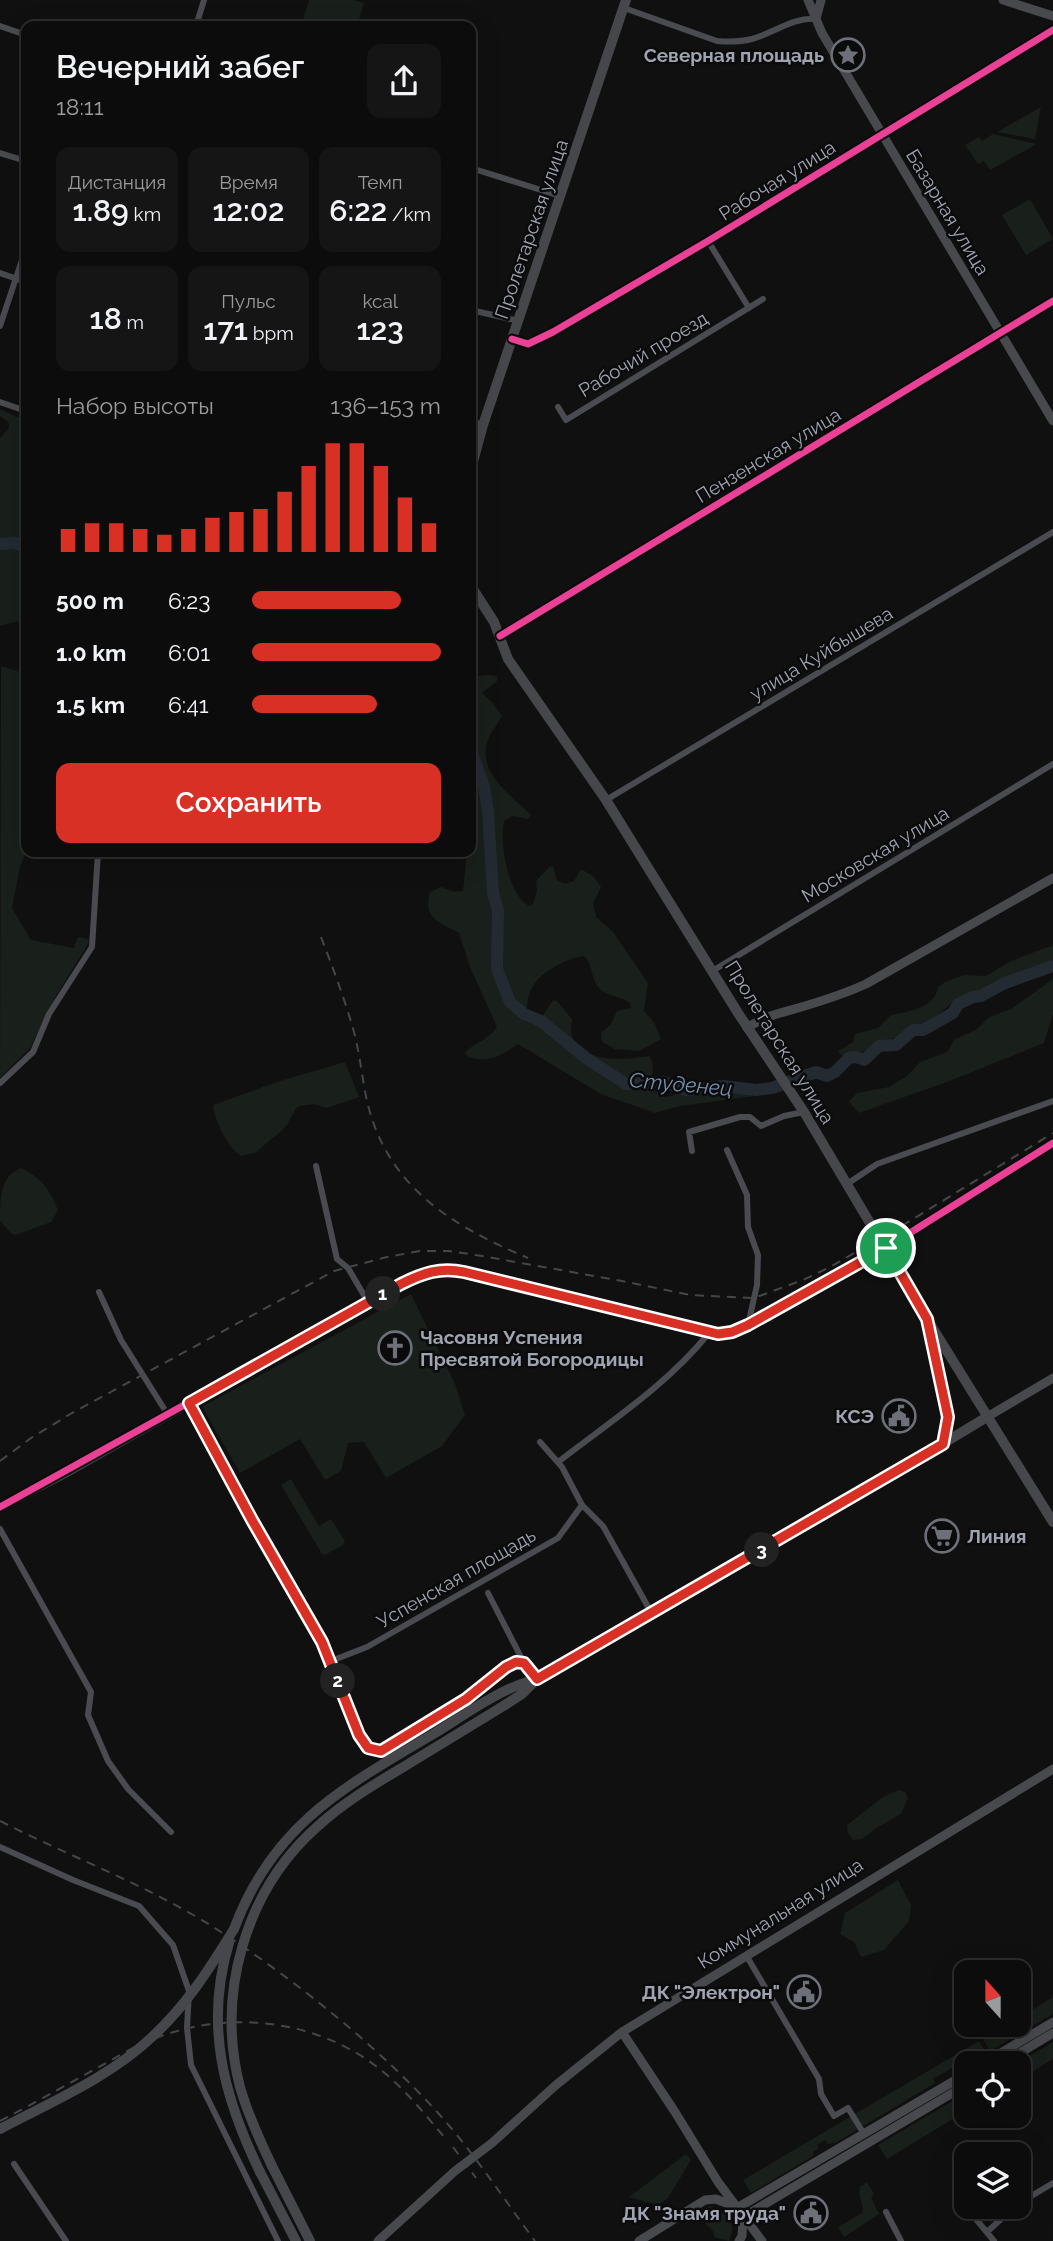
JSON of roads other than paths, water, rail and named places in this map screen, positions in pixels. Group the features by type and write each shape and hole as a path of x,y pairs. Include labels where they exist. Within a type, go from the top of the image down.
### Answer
{"main road":[{"name":"Пролетарская улица","path":"476,451 625,4"},
{"name":"Пролетарская улица","path":"476,594 494,622 508,659 606,800 714,970 747,1028 847,1184 1053,1522"},
{"path":"927,1319 948,1417 943,1444"},
{"path":"0,2129 118,2063 152,2037 194,1989 233,1929 260,1873 286,1838 313,1812 356,1780 499,1694 537,1679 652,1614 987,1417"},
{"path":"310,2241 272,2166 244,2102 235,2060 232,2010 236,1966 244,1937 261,1899 277,1873 297,1846 327,1818 372,1786 522,1694 537,1679"},
{"path":"233,1929 218,1998 220,2050 231,2104 260,2172 296,2241"}],"street":[{"path":"198,21 204,0"},
{"name":"Базарная улица","path":"808,0 822,33 881,135 1053,421"},
{"path":"625,4 718,41 732,42 751,39 803,18 816,19 821,0"},
{"path":"1003,0 1053,16"},
{"path":"0,26 21,32"},
{"name":"Рабочая улица","path":"512,339 528,344 536,341 708,241 1053,30"},
{"path":"0,153 21,159"},
{"path":"476,170 560,196"},
{"path":"708,241 749,308"},
{"path":"0,326 21,264"},
{"path":"0,273 21,280"},
{"name":"Рабочий проезд","path":"558,407 566,420 763,299"},
{"name":"Пензенская улица","path":"499,636 1053,301"},
{"path":"476,311 519,321"},
{"path":"0,402 21,409"},
{"path":"476,423 483,425"},
{"name":"улица Куйбышева","path":"606,800 1053,533"},
{"name":"Московская улица","path":"714,970 1053,764"},
{"path":"0,1083 33,1052 49,1014 92,947 99,857"},
{"path":"747,1028 775,1014 844,994 866,984 1053,878"},
{"path":"847,1184 877,1164 1053,1101"},
{"path":"692,1152 689,1132 740,1117 750,1117 761,1126 801,1110"},
{"path":"0,1507 419,1275 442,1269 453,1270 709,1333 732,1332 886,1248 1053,1143"},
{"path":"727,1150 747,1195 748,1227 758,1255 757,1285 748,1325"},
{"path":"316,1167 337,1259 348,1268 368,1302"},
{"path":"99,1292 121,1340 168,1415"},
{"path":"558,1462 654,1390 686,1362 709,1333"},
{"path":"987,1417 1053,1378"},
{"path":"189,1403 322,1642 359,1735 364,1744 373,1751 381,1751 406,1737 466,1699 511,1664 524,1663"},
{"path":"540,1442 558,1462 582,1505 603,1525 652,1614"},
{"name":"Успенская площадь","path":"331,1661 367,1647 558,1538 582,1505"},
{"path":"0,1529 91,1692 88,1715 108,1761 128,1789 171,1832"},
{"path":"488,1593 524,1663 537,1679"},
{"name":"Коммунальная улица","path":"378,2241 455,2171 492,2143 556,2085 622,2032 1053,1769"},
{"path":"0,1847 139,1906 173,1945 190,1991 187,2028 191,2065 278,2241"},
{"path":"746,1955 818,2079 821,2094 834,2116 848,2108 864,2134"},
{"path":"1005,2051 1053,2022"},
{"path":"622,2032 758,2240"},
{"path":"1023,2051 1053,2033"},
{"path":"740,2212 954,2081"},
{"path":"740,2212 954,2092"},
{"path":"14,2164 66,2241"},
{"path":"639,2241 705,2200 718,2182"},
{"path":"1031,2196 1052,2184"},
{"path":"705,2200 716,2199 740,2212"},
{"path":"739,2241 742,2236 740,2212"},
{"path":"886,2212 901,2241"},
{"path":"976,2219 994,2241"},
{"path":"987,2232 1001,2219"}],"waterway":[{"name":"Студенец","path":"0,544 21,545"},
{"name":"Студенец","path":"476,764 484,786 488,812 493,893 498,911 497,969 510,1002 524,1014 541,1021 586,1058 626,1084 664,1082 686,1090 724,1086 756,1090 772,1088 816,1072 827,1076 849,1058 864,1060 879,1046 896,1045 913,1030 923,1030 953,1013 958,1004 1053,966"}],"railway":[{"path":"321,937 354,1032 367,1101 377,1131 390,1157 426,1200 449,1217 500,1246 528,1258"},
{"path":"0,1461 72,1413 334,1271 420,1251 449,1251 690,1295 754,1298 830,1267 1053,1133"},
{"path":"0,1821 185,1910 301,1988 388,2062 439,2114 535,2241"},
{"path":"0,2121 149,2041 185,2029 247,2022 307,2032 336,2042 362,2057 403,2090 445,2138"},
{"path":"453,2147 476,2178"}],"place":[{"name":"Северная площадь","path":"848,55"},
{"name":"Часовня Успения Пресвятой Богородицы","path":"395,1348"},
{"name":"КСЭ","path":"899,1416"},
{"name":"Линия","path":"942,1536"},
{"name":"ДК \"Электрон\"","path":"804,1992"},
{"name":"ДК \"Знамя труда\"","path":"811,2213"}]}
